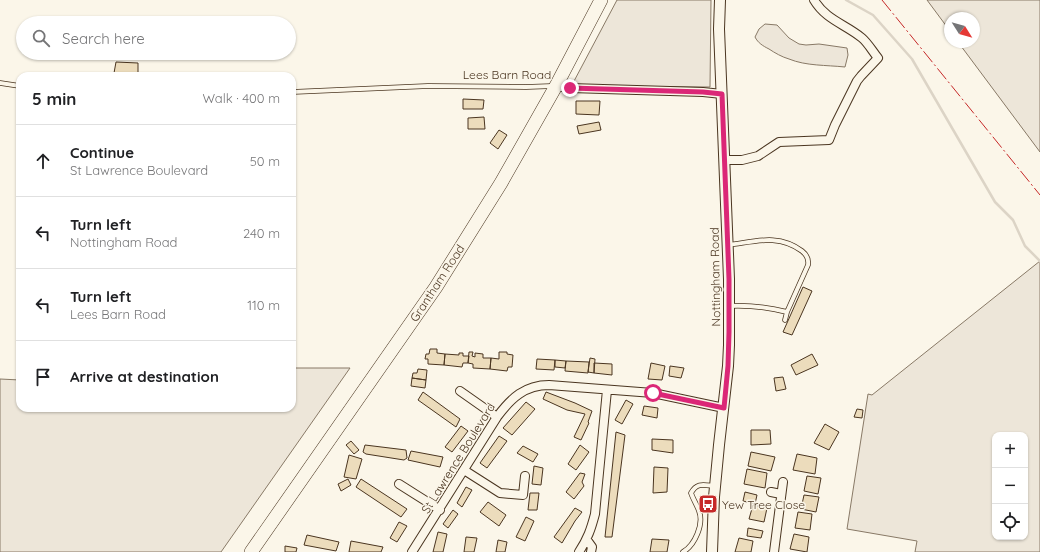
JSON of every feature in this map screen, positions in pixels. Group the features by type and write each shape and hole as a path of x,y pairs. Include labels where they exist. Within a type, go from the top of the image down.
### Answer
{"highway":[{"name":"Grantham Road","path":"251,552 436,287 501,183 556,86 601,0"}],"street":[{"name":"Nottingham Road","path":"712,552 715,486 728,366 729,306 728,245 719,29 720,0"},
{"path":"724,160 742,160 758,156 779,142 829,140 857,81 878,58 863,39 831,19 818,8 814,0"},
{"name":"Lees Barn Road","path":"556,86 570,88 703,92 722,94"},
{"name":"St Lawrence Boulevard","path":"412,552 505,406 522,391 531,387 549,385 653,393 724,408"},
{"path":"580,552 592,528 595,514 607,390"},
{"path":"460,391 498,417"},
{"path":"464,470 500,493 523,494 525,476"},
{"path":"774,552 783,482"},
{"path":"398,484 440,510"},
{"path":"771,492 781,494"},
{"path":"587,540 592,547 592,552"}],"lane":[{"path":"0,83 16,85"},
{"name":"Lees Barn Road","path":"296,92 428,86 556,86"},
{"path":"728,245 755,240 779,241 796,247 807,256 809,262 808,265 787,312 785,320"},
{"path":"729,306 761,306 787,312"},
{"path":"683,552 688,549 698,536 700,511 691,494 694,488 699,485 715,486"}],"shaded area":[{"path":"617,0 711,0 710,87 582,86 573,83"},
{"path":"927,0 1040,0 1040,152 962,48 980,48 980,12 944,12 944,23"},
{"path":"765,24 777,25 789,38 799,44 819,44 847,48 848,55 845,67 802,63 779,55 761,44 755,37 759,29"},
{"path":"1040,261 1040,552 915,552 917,541 847,529 868,394 872,395"},
{"path":"296,368 350,368 221,552 0,552 0,379 16,380 16,412 296,412"}],"building":[{"path":"116,62 138,63 138,72 114,72"},
{"path":"463,99 484,100 483,109 463,109"},
{"path":"576,101 600,101 599,115 576,114"},
{"path":"484,117 485,129 468,129 468,118"},
{"path":"599,122 601,130 579,134 577,126"},
{"path":"499,130 507,135 498,149 490,143"},
{"path":"803,287 812,291 792,335 783,332"},
{"path":"430,349 437,349 437,353 445,354 444,365 428,364 428,359 425,359 426,354 429,354"},
{"path":"469,352 473,352 472,356 475,357 475,353 483,354 483,358 491,358 490,369 473,368 473,364 468,363"},
{"path":"499,352 507,352 507,354 513,355 512,367 508,367 507,371 490,369 491,358 499,359"},
{"path":"459,353 463,353 463,356 469,356 468,363 463,363 462,367 444,365 445,354 459,355"},
{"path":"812,354 818,365 796,375 791,365"},
{"path":"590,358 595,359 594,373 588,372"},
{"path":"537,359 555,360 554,370 536,369"},
{"path":"555,360 566,361 565,368 555,367"},
{"path":"566,361 589,362 588,373 565,371"},
{"path":"594,363 612,364 612,375 594,373"},
{"path":"651,363 665,366 662,380 648,379"},
{"path":"670,366 684,368 681,378 669,376"},
{"path":"418,369 427,370 426,380 412,378 413,373 417,373"},
{"path":"783,377 786,389 776,391 774,378"},
{"path":"412,378 426,380 425,388 411,386"},
{"path":"423,392 460,419 456,427 418,400"},
{"path":"546,392 592,411 588,422 589,423 581,440 574,437 585,414 567,410 543,399"},
{"path":"626,400 633,404 622,424 615,420"},
{"path":"526,402 535,409 512,435 503,428"},
{"path":"644,406 658,408 657,418 642,415"},
{"path":"857,409 863,410 862,418 854,417"},
{"path":"825,424 839,432 829,450 814,443"},
{"path":"461,426 468,431 452,452 445,447"},
{"path":"751,430 770,430 771,444 751,445"},
{"path":"616,432 625,435 612,537 605,537"},
{"path":"499,436 507,441 487,468 480,463"},
{"path":"652,439 673,440 673,453 652,450"},
{"path":"351,441 359,450 354,454 346,445"},
{"path":"365,445 406,450 407,458 404,460 366,454 363,452"},
{"path":"580,445 589,452 576,470 568,464"},
{"path":"523,446 538,454 533,462 517,453"},
{"path":"411,451 443,457 440,467 408,460"},
{"path":"751,452 775,457 771,471 748,466"},
{"path":"797,454 817,458 815,474 793,470"},
{"path":"349,455 362,459 356,479 344,477"},
{"path":"534,466 543,468 541,485 532,484"},
{"path":"654,467 668,468 667,492 653,493"},
{"path":"747,469 767,473 765,488 744,484"},
{"path":"580,473 585,474 582,482 584,486 574,499 566,492"},
{"path":"807,476 821,478 818,494 804,491"},
{"path":"348,479 351,485 341,491 338,484"},
{"path":"361,479 407,509 401,517 356,487"},
{"path":"466,487 472,490 462,507 457,503"},
{"path":"745,492 757,495 755,504 743,501"},
{"path":"530,493 539,493 537,510 528,510"},
{"path":"804,495 819,497 816,512 801,509"},
{"path":"488,502 506,515 499,526 480,512"},
{"path":"753,505 767,508 764,522 749,519"},
{"path":"575,508 582,512 562,543 554,537"},
{"path":"453,510 458,514 448,528 443,524"},
{"path":"798,512 812,514 810,530 795,528"},
{"path":"526,517 534,521 525,541 516,537"},
{"path":"399,522 407,526 397,542 390,538"},
{"path":"748,528 763,531 761,538 747,536"},
{"path":"438,532 447,534 443,552 433,552"},
{"path":"794,534 809,537 807,552 790,549"},
{"path":"307,535 339,542 336,551 304,545"},
{"path":"466,537 477,538 474,552 464,552"},
{"path":"739,538 753,541 751,552 735,552"},
{"path":"652,539 669,540 667,552 650,552"},
{"path":"498,540 507,542 505,552 496,552"},
{"path":"351,541 383,547 381,552 349,552"},
{"path":"285,546 297,548 296,552 285,552"}],"waterway":[{"path":"846,0 873,15 912,59 995,202 1013,220 1025,246 1040,261"}],"power":[{"path":"882,0 1040,195"}],"place":[{"name":"Yew Tree Close","path":"708,504"}],"route":[{"path":"570,88 703,92 722,94 729,279 729,345 724,408 653,393"}]}
